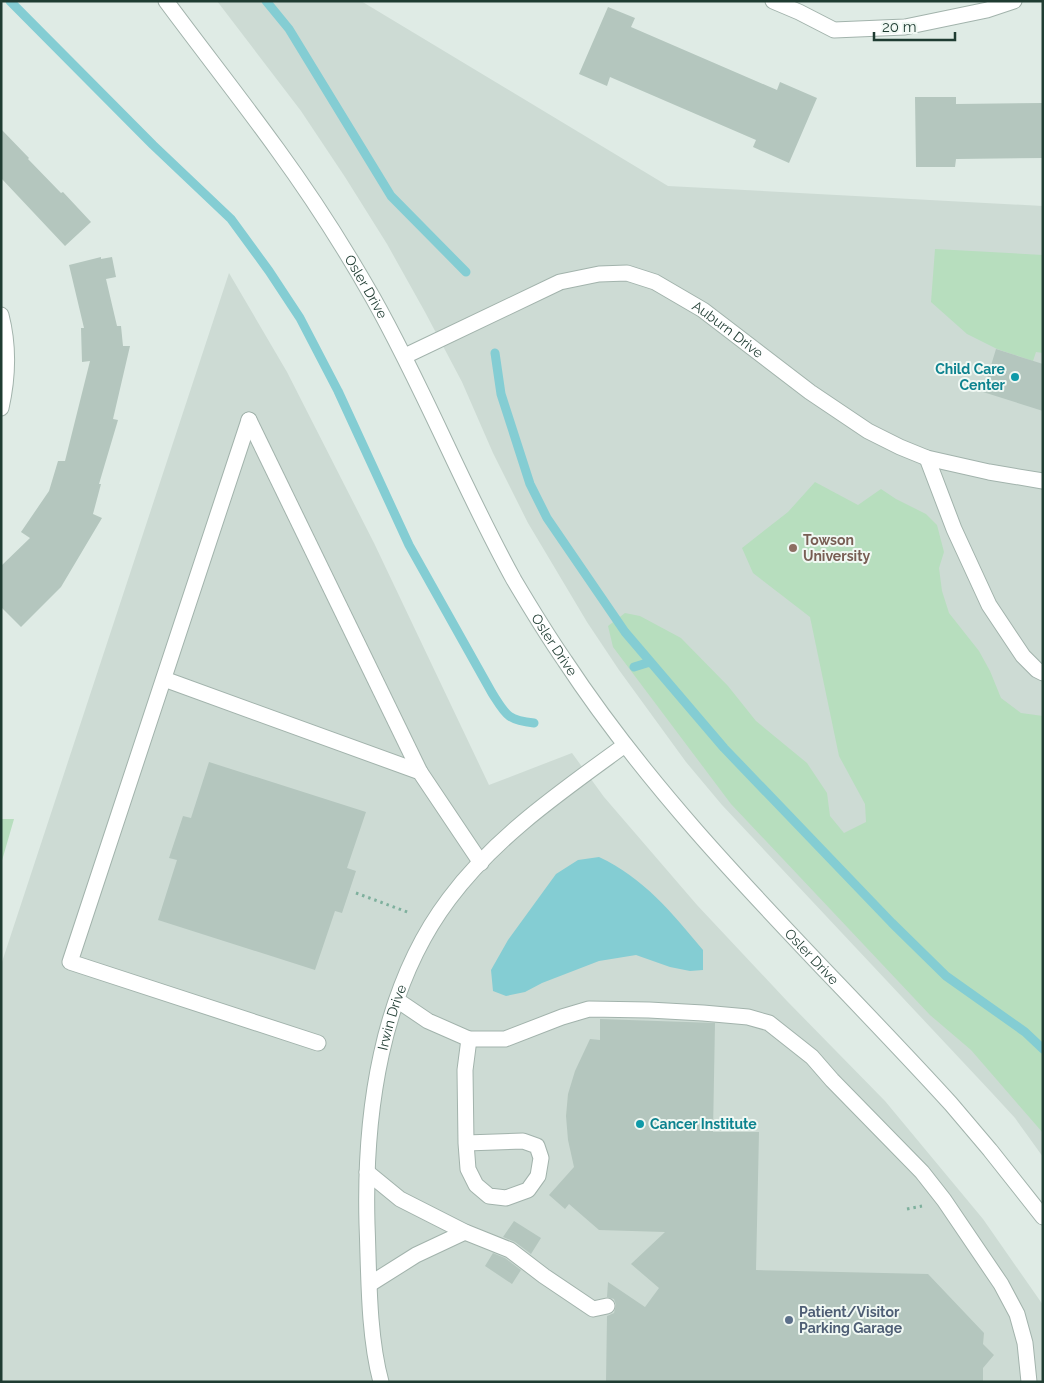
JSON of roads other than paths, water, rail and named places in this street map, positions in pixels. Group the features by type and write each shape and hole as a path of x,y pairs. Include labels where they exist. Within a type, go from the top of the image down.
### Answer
{"street":[{"name":"Osler Drive","path":"166,1 263,129 313,199 344,248 405,356 466,485 515,581 564,661 624,745 674,806 728,866 951,1104 1043,1217"},
{"path":"773,1 800,12 834,30 905,27 987,10 1014,1"},
{"name":"Auburn Drive","path":"405,356 560,282 599,274 627,273 655,282 703,310 810,392 868,431 900,448 927,458 989,472 1043,481"},
{"path":"1,315 4,326 6,384 1,408"},
{"path":"318,1043 70,962 249,420 420,772 481,863"},
{"path":"927,458 954,529 989,605 1023,656 1037,670 1043,673"},
{"path":"164,679 420,772"},
{"name":"Irwin Drive","path":"381,1382 377,1368 370,1284 367,1172 368,1132 375,1087 397,1000 410,966 431,924 449,899 481,863 527,818 624,745"},
{"path":"397,1000 428,1021 469,1038 505,1039 589,1009 649,1010 748,1017 769,1023 812,1056 832,1080 922,1172 944,1200 1001,1284 1017,1314 1025,1343 1029,1382"},
{"path":"466,1143 523,1141 537,1146 541,1158 538,1176 528,1190 506,1198 489,1196 476,1185 468,1170 466,1143 465,1070 469,1038"},
{"path":"367,1172 400,1199 465,1232 510,1250 592,1309 607,1306"},
{"path":"370,1284 416,1255 465,1232"}],"water":[{"path":"599,857 630,875 668,910 703,950 703,970 690,971 670,967 636,955 599,961 542,983 525,992 506,996 493,991 491,970 508,940 556,874 578,860"}],"waterway":[{"path":"10,1 153,145 231,219 269,271 300,318 338,391 409,545 492,693 508,715 518,720 534,723"},
{"path":"266,1 289,29 391,196 466,272"},
{"path":"495,353 501,394 530,484 547,518 625,632 724,748 892,923 946,976 1025,1032 1043,1049"},
{"path":"634,667 650,662"}],"place":[{"name":"Child Care Center","path":"1015,377"},
{"name":"Towson University","path":"793,548"},
{"name":"Cancer Institute","path":"640,1124"},
{"name":"Patient/Visitor Parking Garage","path":"789,1320"}]}
